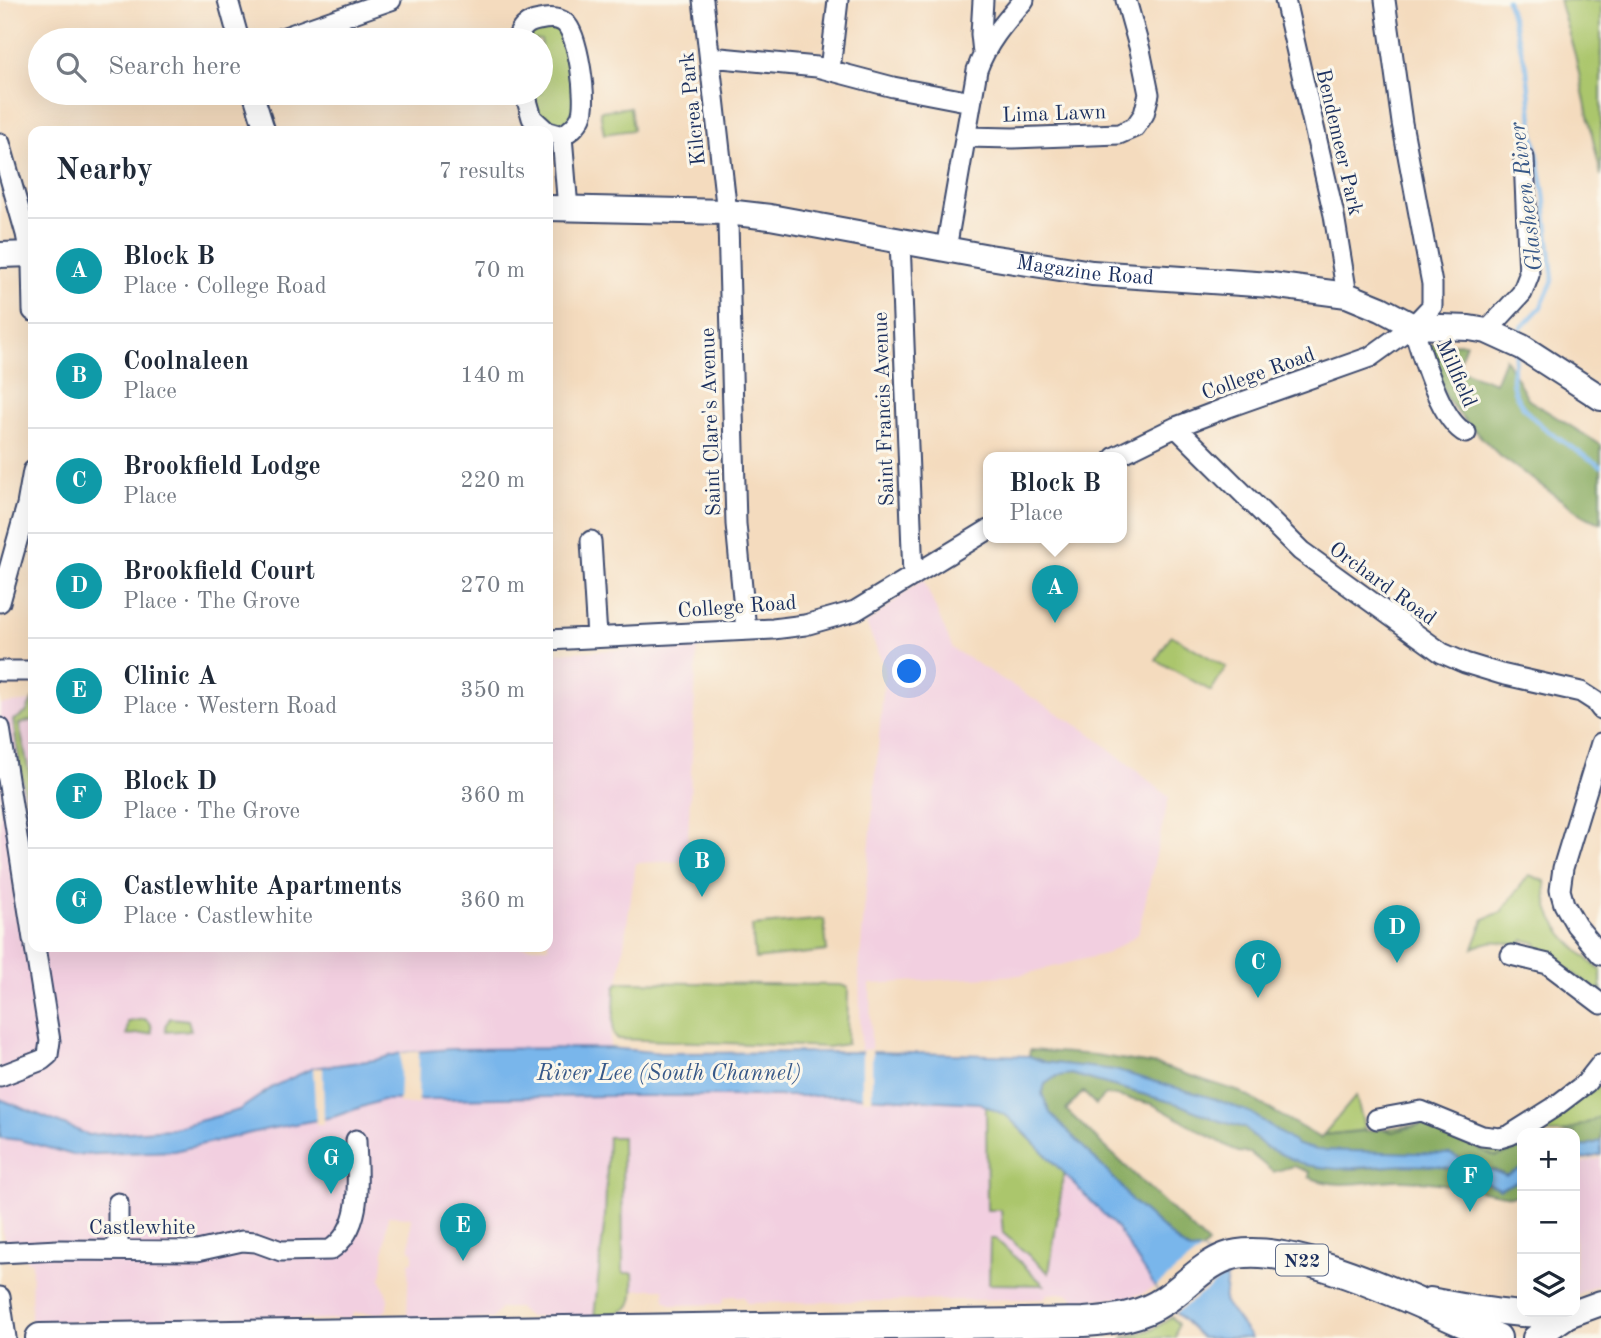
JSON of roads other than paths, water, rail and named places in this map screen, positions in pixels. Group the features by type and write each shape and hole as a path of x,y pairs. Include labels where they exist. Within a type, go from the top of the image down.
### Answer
{"highway":[{"name":"N22","path":"40,1338 967,1326 1011,1335 1054,1324 1117,1320 1144,1312 1166,1300 1214,1263 1245,1252 1309,1261 1497,1338"}],"main road":[{"name":"Magazine Road","path":"558,209 727,212 770,217 1091,273 1271,285 1347,295 1413,326 1487,331 1522,347 1601,398"},
{"path":"0,255 28,254"},
{"path":"1387,1291 1485,1310 1547,1316 1564,1326"},
{"path":"1535,1338 1564,1326 1601,1303"}],"street":[{"path":"228,0 236,28"},
{"path":"310,28 391,0"},
{"name":"Kilcrea Park","path":"703,0 727,212"},
{"path":"830,70 838,0"},
{"name":"Lima Lawn","path":"983,0 983,52"},
{"name":"Lima Lawn","path":"946,249 977,70 983,52 1024,0"},
{"name":"Lima Lawn","path":"965,137 1119,134 1135,127 1144,114 1149,94 1126,0"},
{"name":"Bendemeer Park","path":"1285,0 1334,215 1347,295"},
{"name":"College Road","path":"1125,452 1176,427 1370,357 1413,326 1432,306 1432,284 1402,123 1385,0"},
{"path":"524,28 532,21 560,19 567,24 573,36 584,96 583,108 575,126 553,133"},
{"path":"710,57 805,65 897,88 971,102"},
{"path":"257,105 263,126"},
{"path":"528,105 532,118 543,126"},
{"path":"0,143 28,242"},
{"path":"553,146 558,209"},
{"path":"1487,331 1522,293 1529,275 1524,158"},
{"name":"Saint Clare's Avenue","path":"727,212 736,524 746,630"},
{"name":"Saint Francis Avenue","path":"900,240 913,576"},
{"name":"Millfield","path":"1413,326 1421,354 1444,407 1460,430 1466,433"},
{"name":"Orchard Road","path":"1176,427 1301,551 1436,649 1465,663 1581,692 1595,701 1601,709"},
{"path":"0,602 28,499"},
{"name":"College Road","path":"553,640 790,628 838,617 855,611 983,534"},
{"path":"591,541 597,637"},
{"path":"0,671 28,671"},
{"path":"0,728 28,907"},
{"path":"1601,744 1563,868 1560,890 1564,905 1576,925 1601,955"},
{"path":"0,1076 42,1060 48,1055 50,1041 36,952"},
{"path":"1511,955 1548,964 1601,1004"},
{"path":"1377,1119 1421,1111 1482,1136 1500,1138 1510,1135 1553,1108 1586,1083 1601,1064"},
{"name":"Castlewhite","path":"0,1253 197,1251 242,1241 256,1242 281,1251 330,1250 349,1231 354,1219 356,1140"},
{"path":"118,1203 118,1250"},
{"path":"0,1297 6,1338"}],"water":[{"name":"River Lee (South Channel)","path":"610,1048 662,1053 872,1052 1029,1056 1044,1062 1114,1070 1215,1099 1251,1113 1298,1145 1317,1150 1450,1154 1506,1176 1517,1170 1517,1181 1500,1189 1455,1169 1437,1166 1337,1169 1305,1165 1265,1147 1245,1128 1178,1104 1071,1074 1057,1076 1045,1084 1042,1094 1050,1113 1120,1185 1130,1199 1181,1245 1190,1251 1202,1250 1227,1275 1224,1301 1251,1338 1202,1338 1175,1312 1155,1287 1117,1228 1007,1116 980,1103 844,1096 382,1100 333,1117 174,1151 73,1155 20,1140 0,1138 0,1099 89,1135 170,1129 239,1110 274,1086 313,1068 375,1060 401,1053 451,1049"},
{"path":"1601,1141 1601,1155 1580,1160 1580,1147"}],"waterway":[{"name":"Glasheen River","path":"1507,0 1527,70 1553,280 1541,307 1521,328 1519,337"},
{"name":"Glasheen River","path":"1516,353 1512,380 1515,393 1523,406 1547,430 1601,466"}],"place":[{"name":"Block B","path":"1055,623"},
{"name":"Coolnaleen","path":"702,897"},
{"name":"Brookfield Court","path":"1397,963"},
{"name":"Brookfield Lodge","path":"1258,998"},
{"name":"Castlewhite Apartments","path":"331,1194"},
{"name":"Block D","path":"1470,1212"},
{"name":"Clinic A","path":"463,1261"}]}
